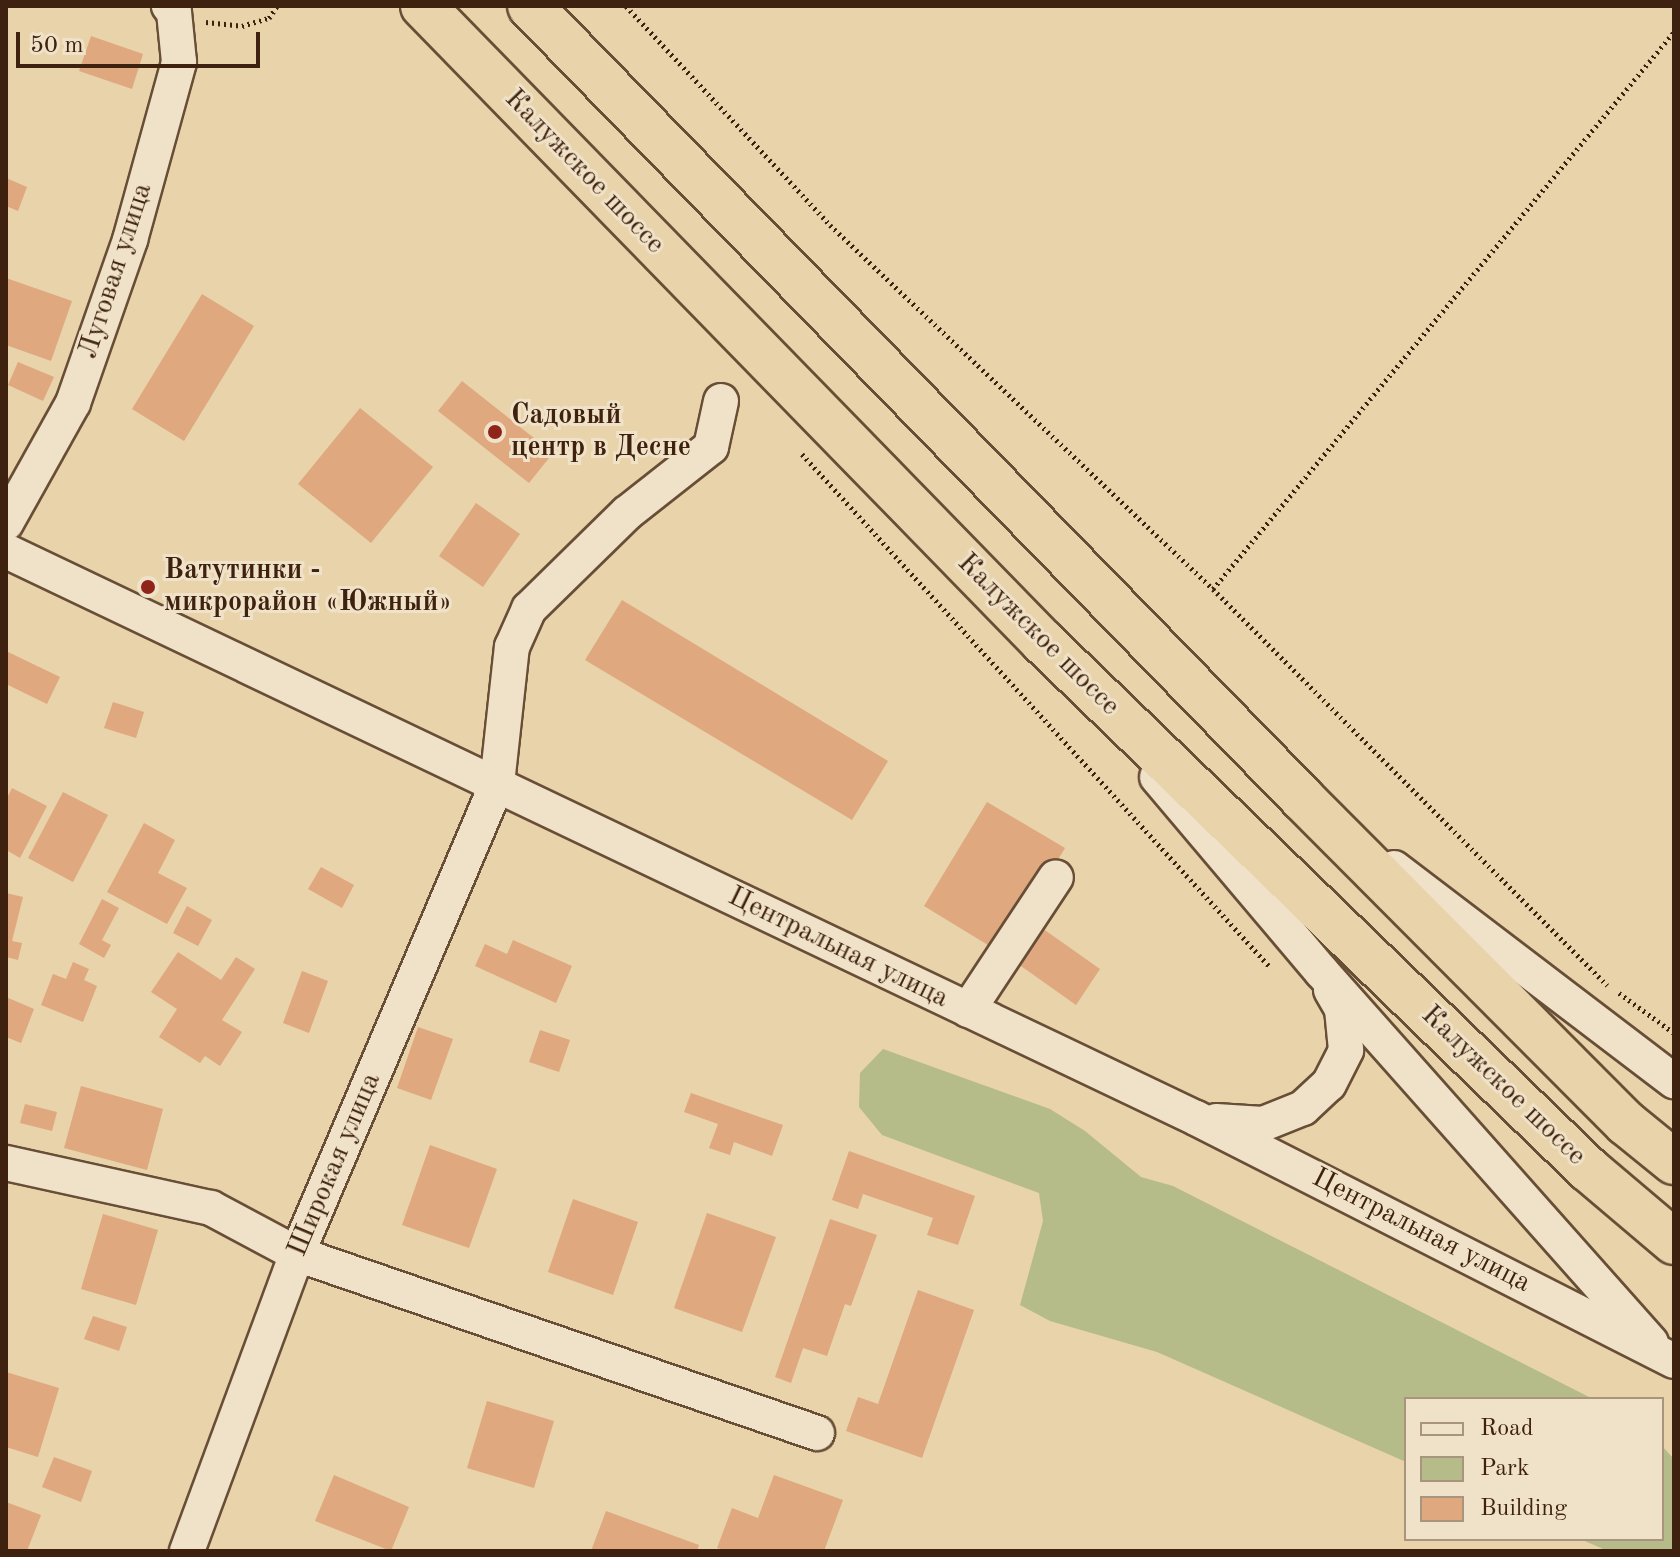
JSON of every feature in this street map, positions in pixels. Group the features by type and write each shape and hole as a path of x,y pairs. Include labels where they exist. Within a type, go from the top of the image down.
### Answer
{"highway":[{"name":"Калужское шоссе","path":"423,6 1043,642 1588,1169 1674,1242"},
{"name":"Калужское шоссе","path":"530,6 1302,798 1626,1123 1674,1162"}],"street":[{"name":"Луговая улица","path":"6,523 73,403 130,240 179,62 171,9"},
{"name":"Широкая улица","path":"187,1551 297,1254 497,784 512,647 529,609 627,513 711,447 721,401"},
{"name":"Центральная улица","path":"6,551 1196,1118 1510,1275 1671,1362"},
{"path":"1043,642 1321,971 1671,1362"},
{"path":"1302,798 1674,1081"},
{"path":"671,867 822,928"},
{"path":"968,1010 1056,877"},
{"path":"1196,1118 1236,1125 1263,1124 1303,1108 1329,1084 1346,1050 1342,1009 1321,971"},
{"path":"6,1163 211,1208 297,1254 817,1433"}],"path":[{"path":"171,9 214,24 242,26 269,18 277,6"},
{"path":"626,6 830,225 1213,589 1607,985 1674,1033"},
{"path":"1213,589 1674,32"},
{"path":"793,445 1272,969"}],"green space":[{"path":"883,1049 1050,1109 1085,1131 1141,1177 1173,1186 1589,1397 1404,1397 1404,1461 1157,1352 1050,1321 1020,1305 1043,1221 1039,1193 882,1135 859,1107 860,1073"},
{"path":"1664,1448 1674,1459 1674,1551 1608,1551 1585,1541 1664,1541"}],"building":[{"path":"91,36 143,54 132,89 79,71"},
{"path":"6,178 27,187 18,211 6,206"},
{"path":"6,278 72,301 51,361 6,345"},
{"path":"202,294 254,326 184,441 132,409"},
{"path":"18,362 54,377 43,401 8,385"},
{"name":"Садовый центр в Десне","path":"462,381 553,453 529,483 438,411"},
{"path":"360,408 433,467 371,543 298,484"},
{"path":"476,503 520,534 483,587 439,556"},
{"path":"622,600 888,761 852,820 585,660"},
{"path":"6,651 60,677 47,704 6,684"},
{"path":"113,702 144,712 136,738 104,728"},
{"path":"12,788 47,806 20,858 6,850 6,800"},
{"path":"63,792 108,815 73,882 28,858"},
{"path":"987,802 1065,848 1001,953 924,906"},
{"path":"144,823 175,840 158,873 187,888 167,924 107,892"},
{"path":"321,867 354,885 342,908 308,889"},
{"path":"6,893 23,897 12,941 22,943 18,960 6,957"},
{"path":"102,899 119,908 102,940 111,945 104,958 79,944"},
{"path":"187,906 212,920 198,946 173,933"},
{"path":"1032,921 1100,969 1076,1005 1007,956"},
{"path":"513,940 572,966 556,1003 475,966 485,944 507,954"},
{"path":"178,952 221,980 236,957 255,969 222,1020 242,1032 220,1066 205,1056 200,1063 159,1037 177,1009 151,992"},
{"path":"73,962 89,969 84,980 97,986 83,1022 41,1005 53,974 66,979"},
{"path":"302,971 328,981 309,1033 283,1023"},
{"path":"6,997 34,1009 21,1043 6,1037"},
{"path":"418,1027 453,1039 431,1100 397,1088"},
{"path":"540,1030 570,1040 559,1072 529,1062"},
{"path":"81,1086 163,1109 147,1170 64,1148"},
{"path":"691,1093 783,1125 772,1156 734,1142 730,1155 709,1148 718,1124 684,1112"},
{"path":"25,1104 57,1112 52,1131 20,1123"},
{"path":"430,1145 497,1169 469,1248 402,1225"},
{"path":"849,1151 975,1196 958,1245 927,1235 933,1218 863,1194 858,1209 832,1200"},
{"path":"573,1199 638,1222 613,1295 548,1272"},
{"path":"707,1213 776,1237 742,1332 674,1308"},
{"path":"103,1214 158,1230 136,1305 81,1289"},
{"path":"830,1219 877,1235 851,1306 845,1304 827,1356 803,1348 791,1383 775,1377"},
{"path":"918,1290 974,1310 922,1458 846,1431 858,1397 878,1404"},
{"path":"93,1316 127,1327 119,1351 84,1339"},
{"path":"6,1372 59,1388 38,1457 6,1447"},
{"path":"487,1401 554,1421 534,1488 467,1468"},
{"path":"54,1457 92,1471 81,1502 42,1487"},
{"path":"334,1475 409,1507 391,1551 315,1521"},
{"path":"774,1475 843,1500 824,1551 727,1551 717,1548 732,1508 758,1518"},
{"path":"6,1502 41,1515 27,1551 6,1551"},
{"path":"606,1511 699,1545 697,1551 591,1551"}],"place":[{"name":"Садовый центр в Десне","path":"495,432"},
{"name":"Ватутинки - микрорайон «Южный»","path":"148,587"}]}
